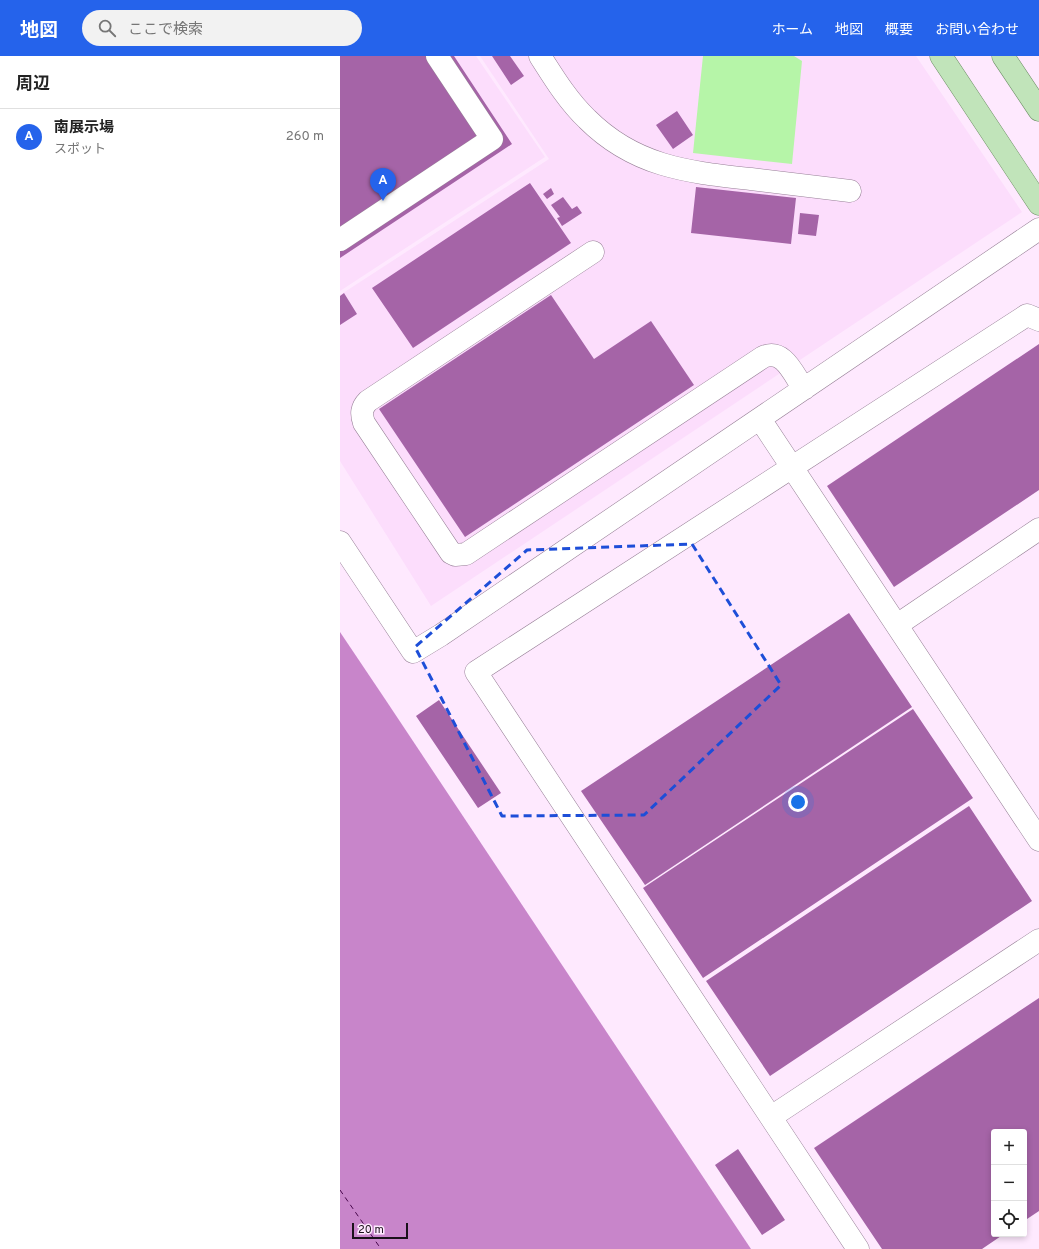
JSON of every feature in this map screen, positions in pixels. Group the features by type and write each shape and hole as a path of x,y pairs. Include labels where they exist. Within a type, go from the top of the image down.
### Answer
{"main road":[{"path":"941,56 1039,204"},
{"path":"1003,56 1039,110"}],"street":[{"path":"340,240 492,139 437,56"},
{"path":"540,56 566,95 586,119 614,141 647,159 663,165 695,173 850,190"},
{"path":"340,542 413,652 441,635 1039,230"},
{"path":"593,252 368,401 364,406 362,411 364,423 451,553 461,555 466,554 763,357 773,354 782,357 804,389"},
{"path":"858,1249 476,672 1027,315 1039,320"},
{"path":"760,419 1039,840"},
{"path":"897,625 1039,530"},
{"path":"770,1117 1039,940"}],"highlighted area":[{"path":"692,544 781,685 644,815 502,816 415,647 527,550"}],"shaded area":[{"path":"340,56 476,56 545,157 340,291"},
{"path":"480,56 916,56 1022,212 431,606 340,461 340,295 549,159"},
{"path":"340,632 385,699 751,1249 340,1249"}],"green space":[{"path":"703,56 794,56 802,61 792,164 693,153"}],"building":[{"path":"340,56 454,56 512,144 340,258"},
{"path":"492,56 510,56 524,76 511,85"},
{"path":"677,111 693,135 673,149 656,125"},
{"path":"530,183 571,243 413,348 372,288"},
{"path":"696,187 796,198 791,244 691,233"},
{"path":"551,188 554,194 547,199 543,194"},
{"path":"563,197 572,209 577,206 582,213 562,226 557,218 560,217 551,205"},
{"path":"800,213 819,215 816,236 798,234"},
{"path":"344,293 357,314 340,325 340,296"},
{"path":"551,295 594,359 651,321 694,385 465,537 379,409"},
{"path":"1039,344 1039,490 894,587 827,486"},
{"path":"849,613 912,707 645,885 581,791"},
{"path":"439,700 501,793 478,808 416,716"},
{"path":"913,709 973,798 703,978 643,888"},
{"path":"969,806 1032,901 770,1076 706,981"},
{"path":"1039,998 1039,1211 1027,1219 1027,1129 991,1129 991,1237 1000,1237 982,1249 882,1249 814,1148"},
{"path":"738,1149 785,1220 762,1235 715,1165"}],"ferry route":[{"path":"340,1190 381,1249"}],"place":[{"name":"南展示場","path":"383,201"}]}
